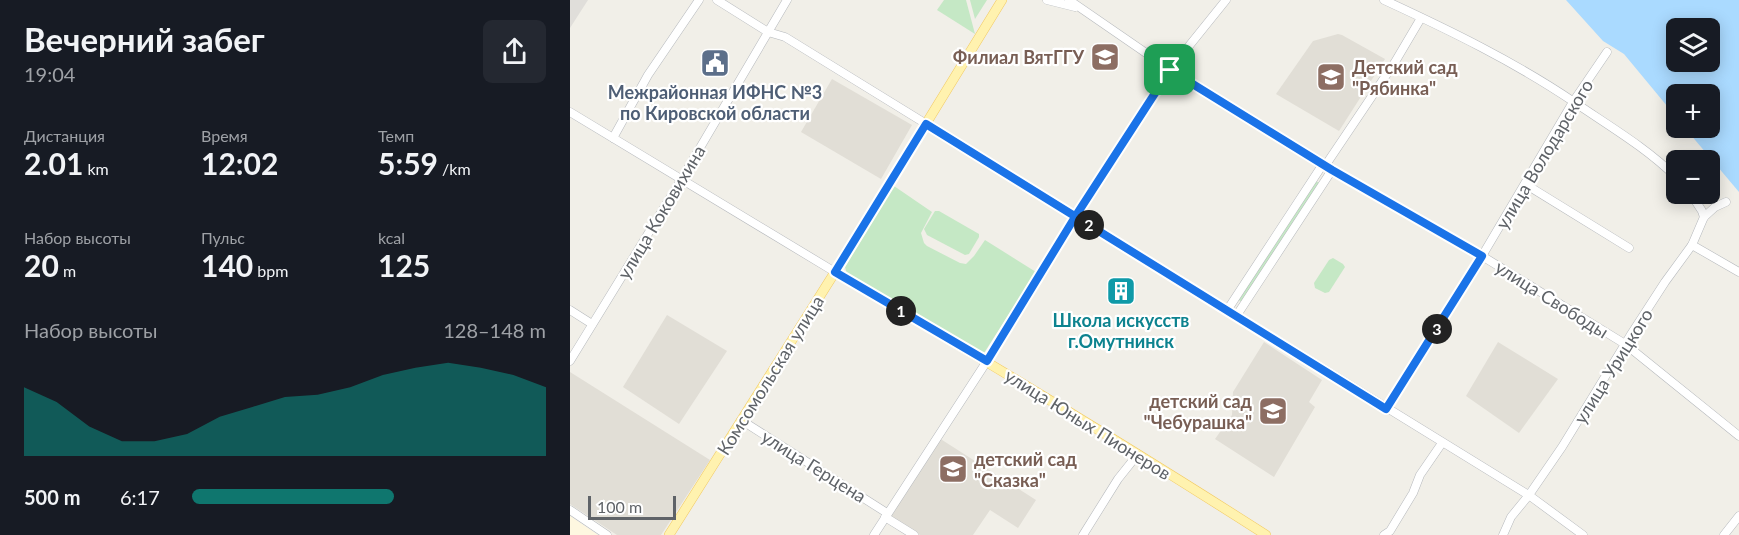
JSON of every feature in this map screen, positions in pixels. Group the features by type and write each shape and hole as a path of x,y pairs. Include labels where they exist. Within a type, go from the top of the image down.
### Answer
{"main road":[{"name":"Комсомольская улица","path":"669,535 835,272 1002,0"},
{"name":"улица Юных Пионеров","path":"835,272 987,361 1266,535"}],"street":[{"path":"613,138 648,75 699,0"},
{"path":"717,0 768,32 785,37 1228,309 1386,409 1529,495 1584,535"},
{"name":"улица Коковихина","path":"570,361 681,180 787,0"},
{"name":"улица Свободы","path":"1047,0 1079,7"},
{"name":"улица Свободы","path":"1069,0 1170,70 1326,167 1482,256 1626,344 1739,436"},
{"path":"874,535 987,361 1075,217 1170,70 1226,0"},
{"path":"1384,0 1443,28 1548,84 1611,126 1666,168"},
{"path":"1228,309 1326,167 1421,18"},
{"name":"улица Володарского","path":"1386,409 1482,256 1573,102 1607,52"},
{"name":"улица Юных Пионеров","path":"570,112 835,272"},
{"path":"1237,315 1326,167"},
{"path":"1525,184 1629,248"},
{"path":"1704,218 1714,207 1726,202"},
{"path":"1697,204 1704,218"},
{"name":"улица Урицкого","path":"1503,535 1511,517 1529,495 1573,430 1665,282 1692,245 1704,218"},
{"path":"1692,245 1739,272"},
{"path":"570,310 592,324"},
{"name":"улица Герцена","path":"741,420 914,535"},
{"path":"1384,535 1390,531 1413,493 1420,475 1442,443"},
{"path":"1083,535 1118,479 1138,454"},
{"path":"570,510 606,535"},
{"path":"1724,535 1739,516"}],"shaded area":[{"path":"570,0 588,0 570,28"},
{"name":"Детский сад \"Рябинка\"","path":"1338,34 1385,59 1339,131 1276,94 1313,41"},
{"path":"832,79 912,125 881,179 801,132"},
{"path":"667,315 727,351 679,424 623,387"},
{"name":"детский сад \"Чебурашка\"","path":"1264,342 1322,380 1309,402 1315,407 1274,477 1215,439 1232,415 1233,392"},
{"path":"1498,342 1558,379 1519,433 1466,396"},
{"path":"570,372 710,460 661,535 617,535 570,504"},
{"name":"детский сад \"Сказка\"","path":"939,438 1036,500 1018,528 990,510 973,535 920,535 889,515"},
{"path":"570,516 598,535 570,535"}],"green space":[{"path":"944,0 966,0 975,34 937,10"},
{"path":"970,0 987,0 975,19"},
{"path":"1315,180 1319,183 1242,302 1237,299"},
{"path":"894,186 932,212 921,233 927,246 966,264 985,240 1036,272 984,353 978,353 847,274 845,267"},
{"path":"935,211 939,211 979,234 969,254 965,255 927,235 924,229"},
{"path":"1333,258 1345,267 1329,292 1325,293 1315,288 1314,283 1329,260"}],"water":[{"path":"1566,0 1739,0 1739,192 1720,169 1720,150 1704,150 1693,138 1720,138 1720,84 1666,84 1666,105 1624,54 1603,41"}],"place":[{"name":"Филиал ВятГГУ","path":"1105,57"},
{"name":"Межрайонная ИФНС №3 по Кировской области","path":"715,63"},
{"name":"Детский сад \"Рябинка\"","path":"1331,77"},
{"name":"Школа искусств г.Омутнинск","path":"1121,291"},
{"name":"детский сад \"Чебурашка\"","path":"1273,411"},
{"name":"детский сад \"Сказка\"","path":"953,469"}],"route":[{"path":"1170,70 1075,217 987,361 835,272 926,124 1075,217 1228,309 1386,409 1482,256 1332,170 1170,70"}]}
